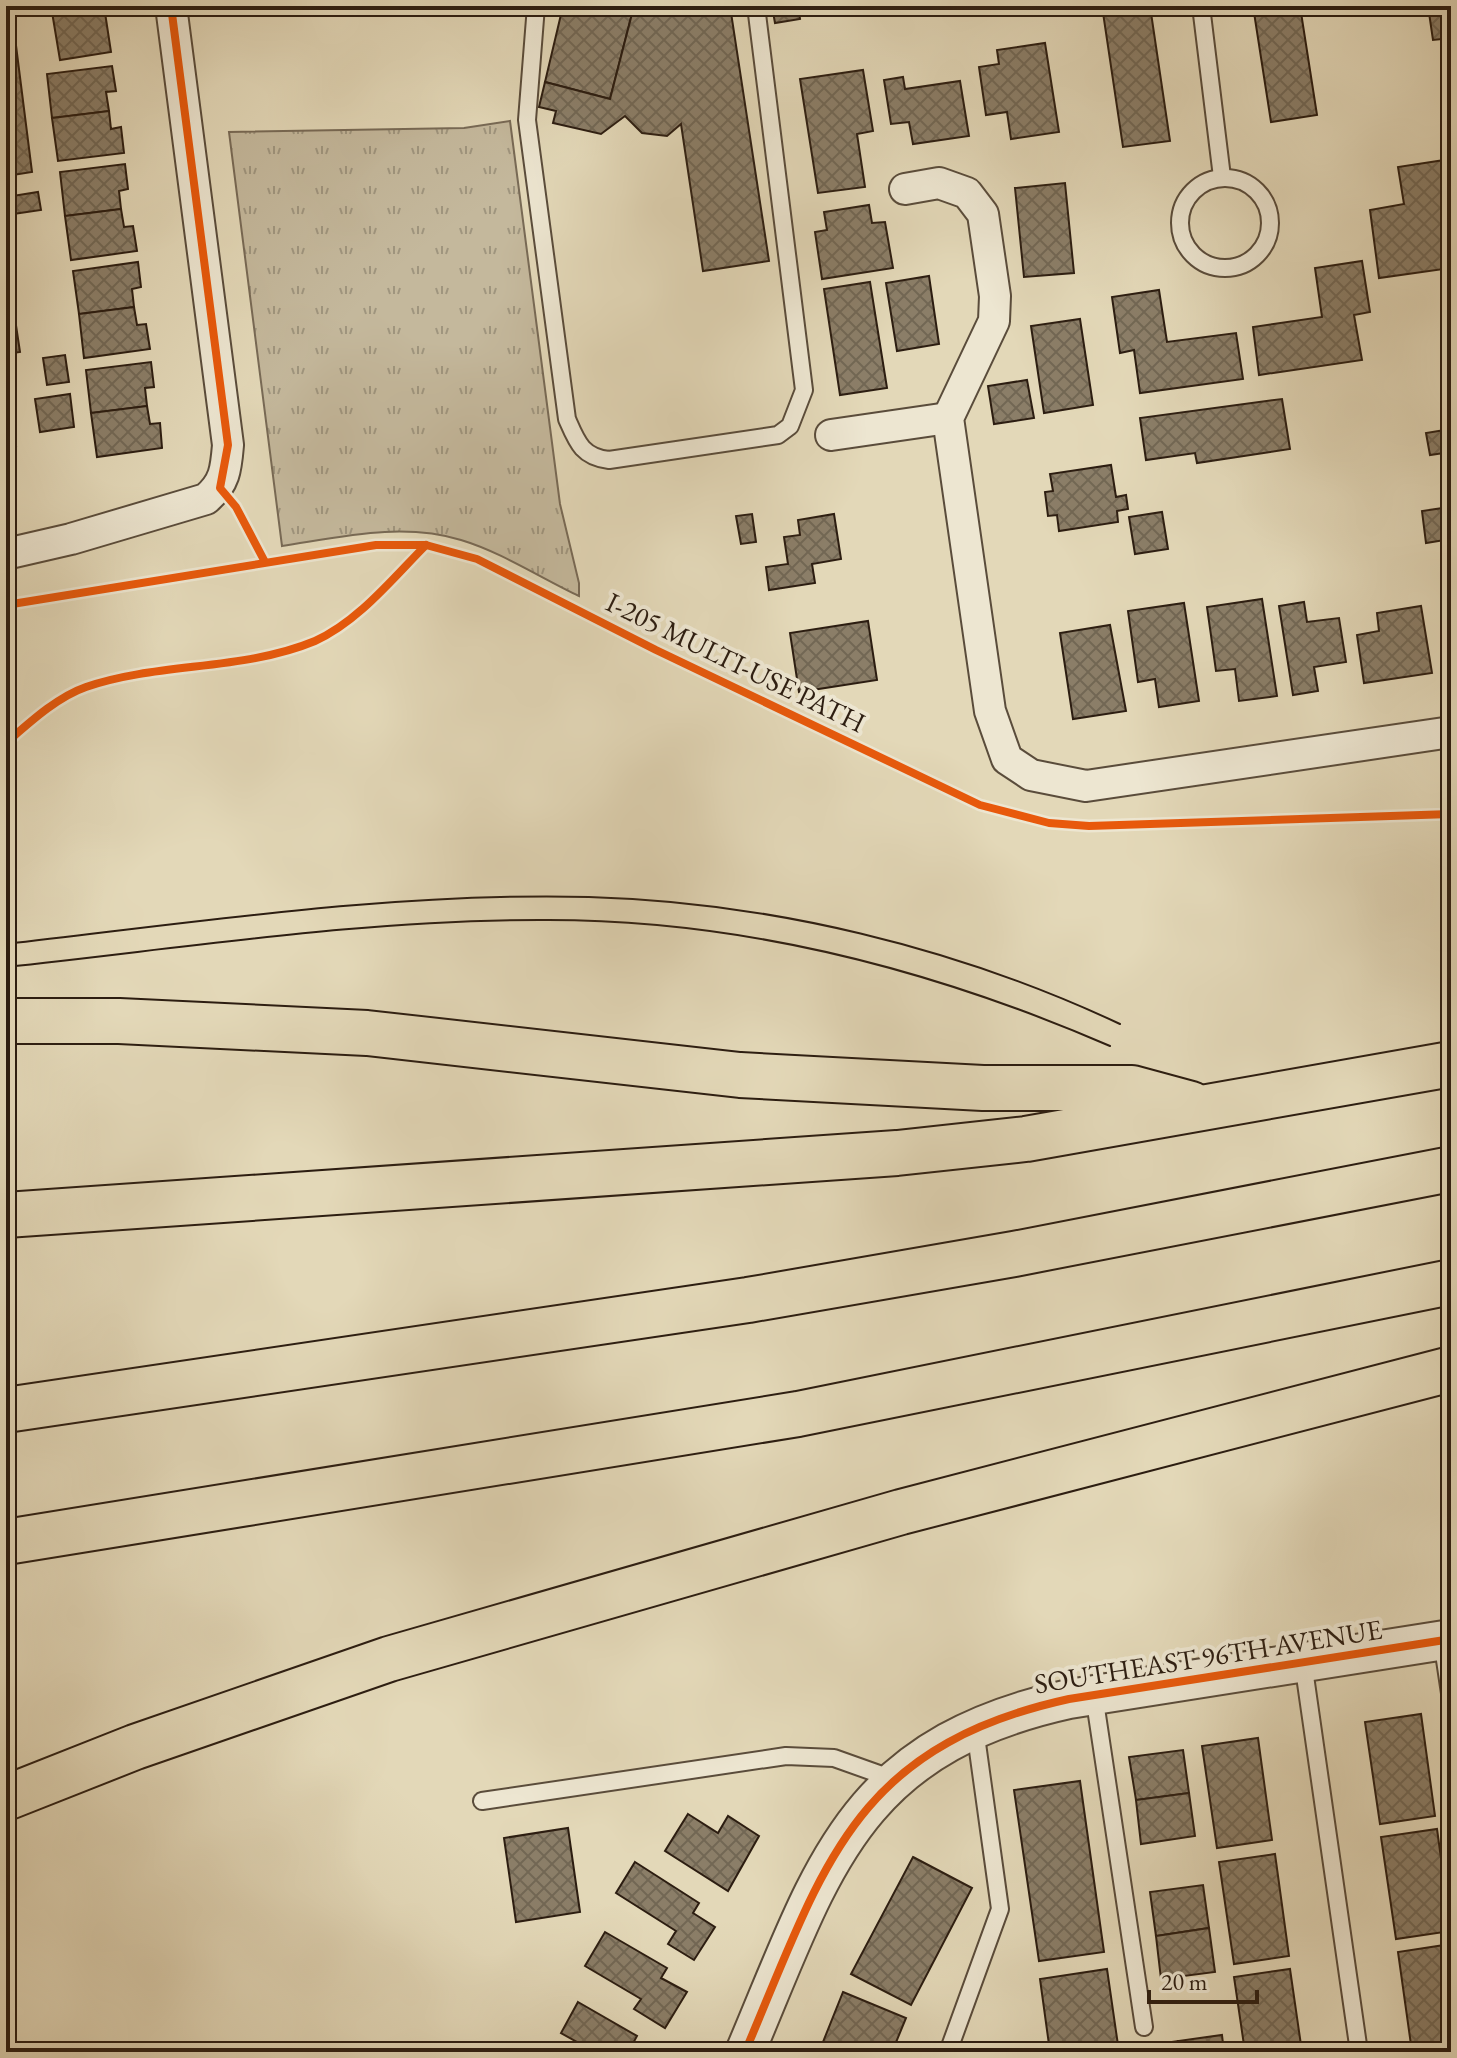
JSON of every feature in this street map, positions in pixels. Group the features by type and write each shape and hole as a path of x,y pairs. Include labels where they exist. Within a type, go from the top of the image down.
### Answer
{"highway":[{"path":"6,1021 119,1021 367,1033 740,1075 983,1088 1132,1088 1205,1108"},
{"path":"6,1215 897,1153 1026,1139 1451,1064"},
{"path":"6,1410 763,1297 1029,1251 1451,1169"},
{"path":"6,1542 798,1414 1451,1282"},
{"path":"6,1798 135,1747 389,1659 901,1512 1451,1369"}],"street":[{"path":"6,554 190,504 206,499 220,488 228,445 171,6"},
{"path":"905,189 939,183 967,193 983,214 995,296 994,321 948,418 990,711 1007,759 1031,775 1086,786 1451,732"},
{"path":"831,435 948,418"},
{"name":"SOUTHEAST 96TH AVENUE","path":"745,2052 791,1937 831,1856 858,1818 895,1780 928,1755 975,1728 1022,1709 1446,1640"}],"lane":[{"path":"536,6 527,120 567,419 579,447 595,458 609,460 778,435 790,426 797,414 804,390 756,6"},
{"path":"1201,6 1222,177"},
{"path":"1222,177 1255,188 1271,219 1264,248 1244,265 1214,268 1192,256 1179,227 1185,202 1202,183 1222,177"},
{"path":"1446,1640 1451,1700"},
{"path":"1303,1662 1359,2052"},
{"path":"1094,1695 1144,2027"},
{"path":"948,2052 1000,1909 975,1728"},
{"path":"482,1801 786,1756 834,1758 895,1780"}],"green space":[{"path":"510,121 560,504 579,583 579,596 491,551 439,535 372,533 282,546 229,132 464,128"}],"building":[{"path":"11,6 32,172 6,176 6,7"},
{"path":"51,6 104,6 111,52 60,60"},
{"path":"563,6 634,6 610,99 545,82"},
{"path":"634,6 730,6 769,261 703,271 681,124 667,136 642,133 625,116 601,134 553,123 556,111 539,107 545,82 610,99"},
{"path":"772,6 798,6 800,19 775,23"},
{"path":"1102,6 1150,6 1170,141 1123,147"},
{"path":"1253,6 1300,6 1317,115 1271,122"},
{"path":"1428,6 1451,6 1451,38 1433,40"},
{"path":"1045,43 1059,132 1011,139 1007,112 986,115 979,67 999,64 997,50"},
{"path":"112,66 116,91 106,92 109,111 52,118 47,74"},
{"path":"863,70 873,131 857,134 865,187 818,193 800,79"},
{"path":"903,77 905,89 960,81 969,136 913,144 909,122 891,124 884,80"},
{"path":"109,111 111,129 121,127 124,153 58,161 52,118"},
{"path":"1451,159 1451,268 1379,278 1370,210 1404,204 1398,167"},
{"path":"125,164 128,189 119,191 121,209 65,216 60,172"},
{"path":"1065,183 1074,273 1024,277 1015,188"},
{"path":"38,192 41,210 6,215 6,197"},
{"path":"869,205 872,223 885,222 893,268 822,279 815,232 827,230 824,212"},
{"path":"121,209 124,227 133,226 137,251 71,260 65,216"},
{"path":"6,259 20,352 6,354"},
{"path":"1362,261 1370,312 1354,315 1362,360 1259,375 1253,327 1322,317 1315,268"},
{"path":"138,262 141,287 132,289 134,307 79,314 73,271"},
{"path":"929,276 939,344 897,351 886,283"},
{"path":"870,282 887,388 840,395 824,289"},
{"path":"1159,290 1167,342 1236,333 1243,379 1140,393 1134,350 1120,353 1112,297"},
{"path":"134,307 137,325 146,324 150,349 84,358 79,314"},
{"path":"1080,319 1093,405 1044,413 1031,326"},
{"path":"65,355 69,382 47,385 43,358"},
{"path":"151,362 154,387 145,388 147,406 91,413 86,370"},
{"path":"1027,380 1034,418 994,424 988,386"},
{"path":"70,394 74,427 40,432 35,399"},
{"path":"1282,399 1290,449 1197,463 1195,453 1146,460 1140,418"},
{"path":"6,400 9,400 16,446 6,448"},
{"path":"147,406 150,424 160,423 162,448 97,457 91,413"},
{"path":"1451,429 1451,452 1430,455 1426,433"},
{"path":"1111,465 1116,497 1126,495 1128,509 1117,511 1118,522 1059,531 1057,515 1048,516 1045,492 1053,491 1050,474"},
{"path":"1450,507 1451,539 1426,543 1422,511"},
{"path":"1162,512 1168,549 1135,554 1129,517"},
{"path":"752,514 756,542 741,544 736,516"},
{"path":"834,514 841,559 812,564 815,583 769,590 766,567 788,564 784,537 800,535 798,520"},
{"path":"1262,599 1277,696 1239,701 1235,669 1216,671 1207,607"},
{"path":"1304,602 1307,622 1339,618 1346,662 1314,667 1318,691 1293,695 1279,606"},
{"path":"1184,603 1199,701 1159,707 1155,679 1138,682 1128,611"},
{"path":"1421,606 1432,673 1364,683 1357,635 1379,631 1377,613"},
{"path":"868,621 877,680 799,692 790,633"},
{"path":"1110,625 1126,711 1073,719 1060,633"},
{"path":"1421,1714 1435,1816 1380,1824 1365,1722"},
{"path":"1258,1738 1272,1840 1217,1848 1202,1746"},
{"path":"1183,1750 1189,1793 1136,1800 1129,1757"},
{"path":"1080,1781 1104,1952 1039,1961 1014,1790"},
{"path":"1189,1793 1195,1836 1141,1844 1136,1800"},
{"path":"688,1814 718,1833 728,1816 759,1836 728,1891 665,1851"},
{"path":"568,1828 580,1912 516,1922 504,1838"},
{"path":"1437,1829 1451,1931 1396,1939 1381,1837"},
{"path":"1275,1854 1289,1956 1234,1964 1219,1862"},
{"path":"913,1857 972,1888 911,2005 851,1974"},
{"path":"635,1862 699,1903 693,1913 715,1927 694,1960 668,1944 676,1931 616,1893"},
{"path":"1203,1885 1209,1928 1156,1936 1150,1892"},
{"path":"1209,1928 1215,1972 1161,1979 1156,1936"},
{"path":"605,1932 667,1968 661,1978 687,1992 665,2028 634,2009 641,1999 585,1966"},
{"path":"1451,1944 1451,2049 1412,2052 1398,1952"},
{"path":"1107,1969 1119,2052 1050,2052 1040,1979"},
{"path":"1290,1969 1302,2052 1245,2052 1234,1977"},
{"path":"843,1992 906,2018 892,2052 819,2052"},
{"path":"578,2002 637,2036 631,2047 640,2052 581,2052 584,2046 561,2033"},
{"path":"1222,2035 1224,2052 1180,2052 1178,2041"},
{"path":"1178,2041 1180,2052 1136,2052 1135,2047"}],"tram line":[{"path":"6,944 297,910 443,899 589,897 657,901 793,919 927,951 993,972 1120,1024"},
{"path":"6,967 412,924 548,920 621,922 693,929 835,954 975,994 1110,1046"}],"cycle path":[{"path":"171,6 228,445 220,488 236,507 265,562"},
{"name":"I-205 MULTI-USE PATH","path":"6,605 376,545 426,545 477,559 656,650 980,805 1049,823 1089,826 1451,814"},
{"path":"6,743 54,704 86,687 142,673 259,657 315,641 361,611 426,545"},
{"path":"745,2052 798,1926 824,1873 854,1825 891,1784 937,1749 996,1720 1069,1699 1451,1639"}]}
